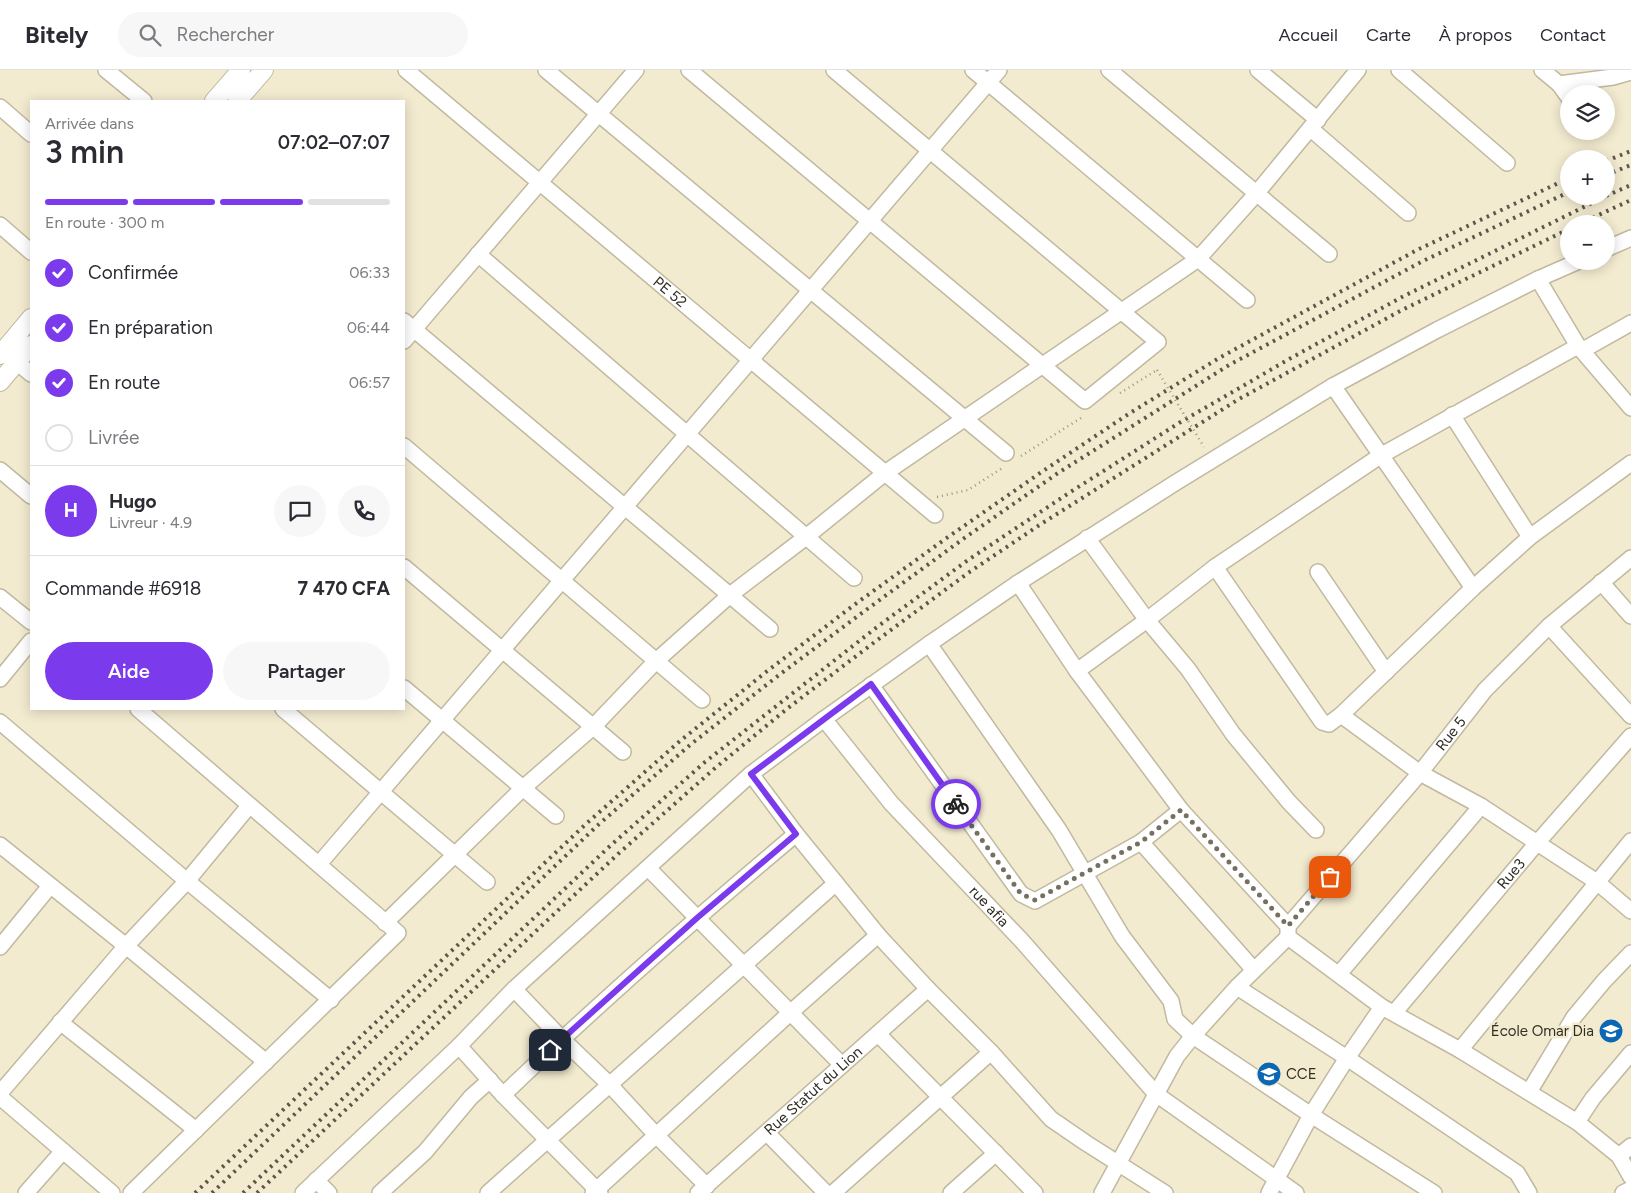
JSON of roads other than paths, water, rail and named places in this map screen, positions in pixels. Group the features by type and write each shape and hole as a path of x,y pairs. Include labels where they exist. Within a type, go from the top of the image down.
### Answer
{"street":[{"path":"106,70 143,100"},
{"path":"215,100 240,70"},
{"path":"239,100 264,70"},
{"name":"PE 52","path":"406,70 934,515"},
{"path":"546,70 598,115 812,289 1011,458"},
{"path":"636,70 478,254 407,330 625,507 770,629"},
{"path":"689,70 1043,366 1088,406 1158,342 834,70"},
{"path":"972,70 1247,300"},
{"path":"319,864 999,70"},
{"path":"1109,70 1329,254"},
{"path":"1258,70 1408,212"},
{"path":"386,923 523,788 593,727 656,661 730,595 885,473 1198,259 1256,194 1358,70"},
{"path":"1399,70 1507,163"},
{"path":"1542,70 1559,84 1613,77 1631,72"},
{"path":"0,107 30,133"},
{"path":"0,226 30,251"},
{"path":"1615,245 1631,238"},
{"path":"478,254 854,578"},
{"path":"303,1193 459,1046 514,989 751,774 824,718 1018,583 1087,538 1333,386 1437,330 1560,269"},
{"path":"1538,279 1580,348 1631,408"},
{"path":"1,350 30,319"},
{"path":"1077,671 1148,620 1215,567 1380,456 1452,415 1580,348 1631,324"},
{"path":"0,382 30,346"},
{"path":"17,362 30,373"},
{"path":"1333,386 1473,588"},
{"path":"1452,415 1530,537"},
{"path":"405,447 561,582 702,700"},
{"path":"1215,567 1322,722 1329,724 1341,715 1473,588 1530,537 1631,463"},
{"path":"0,470 30,495"},
{"path":"1087,538 1148,620 1188,669 1233,734 1288,802 1316,830"},
{"name":"Rue 5","path":"1102,1193 1177,1056 1193,1036 1288,932 1420,773 1485,690 1549,626 1631,558"},
{"path":"405,568 623,752"},
{"path":"1318,572 1386,672"},
{"path":"1601,582 1631,616"},
{"path":"1018,583 1077,671 1181,810 1288,932 1338,974 1388,1010 1460,1050 1577,1122 1620,1156 1631,1177"},
{"path":"0,597 30,621"},
{"path":"1549,626 1631,716"},
{"path":"0,679 30,642"},
{"path":"929,644 1059,830 1122,936 1171,1001 1175,1019 1193,1036 1311,1115 1434,1193"},
{"path":"871,684 1021,894 1035,900 1083,872 1141,842 1181,810"},
{"path":"405,689 556,816"},
{"path":"131,1193 398,934 139,710"},
{"path":"284,710 487,882"},
{"path":"1341,715 1420,773 1481,806 1598,882 1631,911"},
{"name":"rue afia","path":"824,718 891,803 1022,941 1156,1094 1272,1186 1296,1193"},
{"path":"0,722 187,882 331,1000"},
{"name":"Rue3","path":"1272,1186 1311,1115 1347,1058 1631,736"},
{"path":"751,774 796,834 878,935 928,989 991,1052 1051,1119 1165,1193"},
{"path":"0,1093 126,946 187,882 249,806"},
{"path":"1338,974 1481,806"},
{"path":"504,1094 562,1039 697,918 796,834"},
{"path":"1460,1050 1631,841"},
{"path":"1141,842 1254,970"},
{"path":"0,845 266,1062"},
{"path":"648,868 842,1066"},
{"path":"488,1193 836,884"},
{"path":"0,947 50,886"},
{"path":"459,1046 597,1192 656,1134 878,935"},
{"path":"1529,1092 1574,1017 1604,981 1631,953"},
{"path":"1237,986 1517,1173 1529,1193"},
{"path":"514,989 610,1085 656,1134 703,1189"},
{"name":"Rue Statut du Lion","path":"703,1189 928,989"},
{"path":"60,1022 196,1130"},
{"path":"878,1034 1035,1193"},
{"path":"833,1193 991,1052"},
{"path":"1577,1122 1592,1098 1631,1053"},
{"path":"380,1193 425,1152 465,1103 490,1080"},
{"path":"0,1097 112,1193"},
{"path":"767,1133 826,1193"},
{"path":"1620,1156 1631,1146"},
{"path":"26,1193 63,1151"},
{"path":"951,1193 996,1153"},
{"path":"316,1180 329,1193"},
{"path":"1624,1193 1631,1189"}],"railway":[{"path":"1615,157 1631,151"},
{"path":"1615,171 1631,165"},
{"path":"195,1193 587,823 680,741 854,605 1043,471 1130,413 1219,358 1417,250 1560,182"},
{"path":"1615,192 1631,185"},
{"path":"212,1193 598,825 690,745 870,607 1058,473 1229,365 1423,261 1560,196"},
{"path":"1598,215 1631,200"},
{"path":"243,1193 610,846 705,762 877,627 968,560 1179,423 1291,358 1402,297 1588,205"},
{"path":"257,1193 618,854 714,769 788,708 968,573 1041,524 1239,399 1402,310 1560,233"}],"place":[{"name":"École Omar Dia","path":"1611,1031"},
{"name":"CCE","path":"1269,1074"}]}
